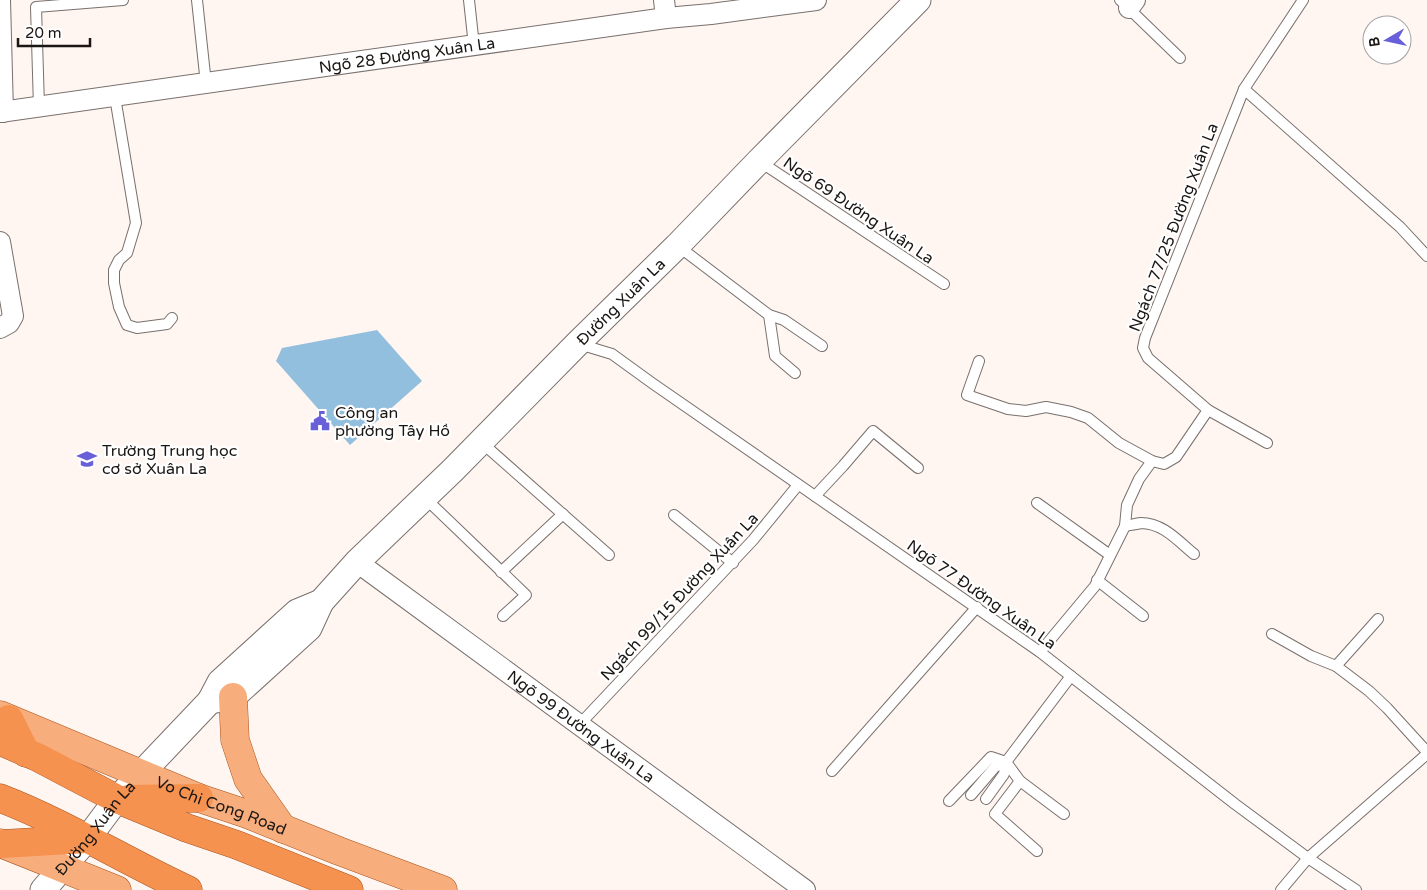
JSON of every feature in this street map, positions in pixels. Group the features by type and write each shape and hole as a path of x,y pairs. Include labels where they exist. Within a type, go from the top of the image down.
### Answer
{"highway":[{"name":"Vo Chi Cong Road","path":"3,725 26,753 117,799 349,890"},
{"path":"0,798 88,838 188,890"},
{"path":"117,799 200,798"},
{"path":"1,844 88,838"},
{"path":"135,890 162,878"}],"main road":[{"path":"222,699 248,779 283,829"},
{"name":"Vo Chi Cong Road","path":"3,725 141,774 444,890"},
{"path":"1,844 117,890"}],"street":[{"path":"0,0 1,112"},
{"name":"Ngõ 28 Đường Xuân La","path":"1,112 474,46 665,9 710,14 816,0"},
{"name":"Đường Xuân La","path":"43,890 88,838 117,799 141,774 222,699 309,628 321,602 357,562 481,442 677,246 758,161 918,0"},
{"path":"0,242 13,316 9,323 0,328"},
{"name":"Ngõ 99 Đường Xuân La","path":"357,562 805,890"}],"lane":[{"path":"39,107 36,7 123,0"},
{"path":"197,0 206,84"},
{"path":"469,0 474,46"},
{"name":"Ngách 77/25 Đường Xuân La","path":"1267,444 1208,410 1148,358 1143,348 1145,338 1244,89 1303,0"},
{"path":"1128,3 1180,58"},
{"path":"1244,89 1400,227 1427,256"},
{"path":"115,96 136,223 127,253 114,270 114,283 119,307 127,325 137,328 167,324 172,318"},
{"name":"Ngõ 69 Đường Xuân La","path":"758,161 944,284"},
{"path":"677,246 769,316 784,320 822,346"},
{"path":"769,316 775,356 795,373"},
{"name":"Ngõ 77 Đường Xuân La","path":"578,344 612,354 798,485 977,607 1040,652 1235,804 1308,858 1356,890"},
{"path":"980,360 967,394 1008,409 1026,411 1046,407 1088,418 1119,443 1152,461 1164,464 1176,457 1208,410"},
{"path":"815,496 844,466 873,431 918,468"},
{"path":"481,442 609,555"},
{"path":"1040,652 1095,586 1125,526 1127,505 1139,478 1152,461"},
{"name":"Ngách 99/15 Đường Xuân La","path":"579,725 754,540 798,485"},
{"path":"425,497 526,595 503,616"},
{"path":"1037,503 1110,555"},
{"path":"501,572 563,514"},
{"path":"674,515 733,563"},
{"path":"1125,526 1141,523 1161,528 1194,554"},
{"path":"1097,580 1143,616"},
{"path":"832,771 977,607"},
{"path":"1336,666 1378,619"},
{"path":"1272,634 1311,656 1336,666 1369,691 1387,708 1427,753 1308,858 1281,890"},
{"path":"986,799 1004,774 1006,762 1071,676"},
{"path":"949,802 991,757 1006,762 1020,781 1064,814"},
{"path":"971,795 995,767 1006,762"},
{"path":"1020,781 995,814 1037,851"}],"water":[{"path":"377,330 422,381 350,445 276,361 282,348"}],"place":[{"name":"Công an phường Tây Hồ","path":"320,421"},
{"name":"Trường Trung học cơ sở Xuân La","path":"87,459"}]}
